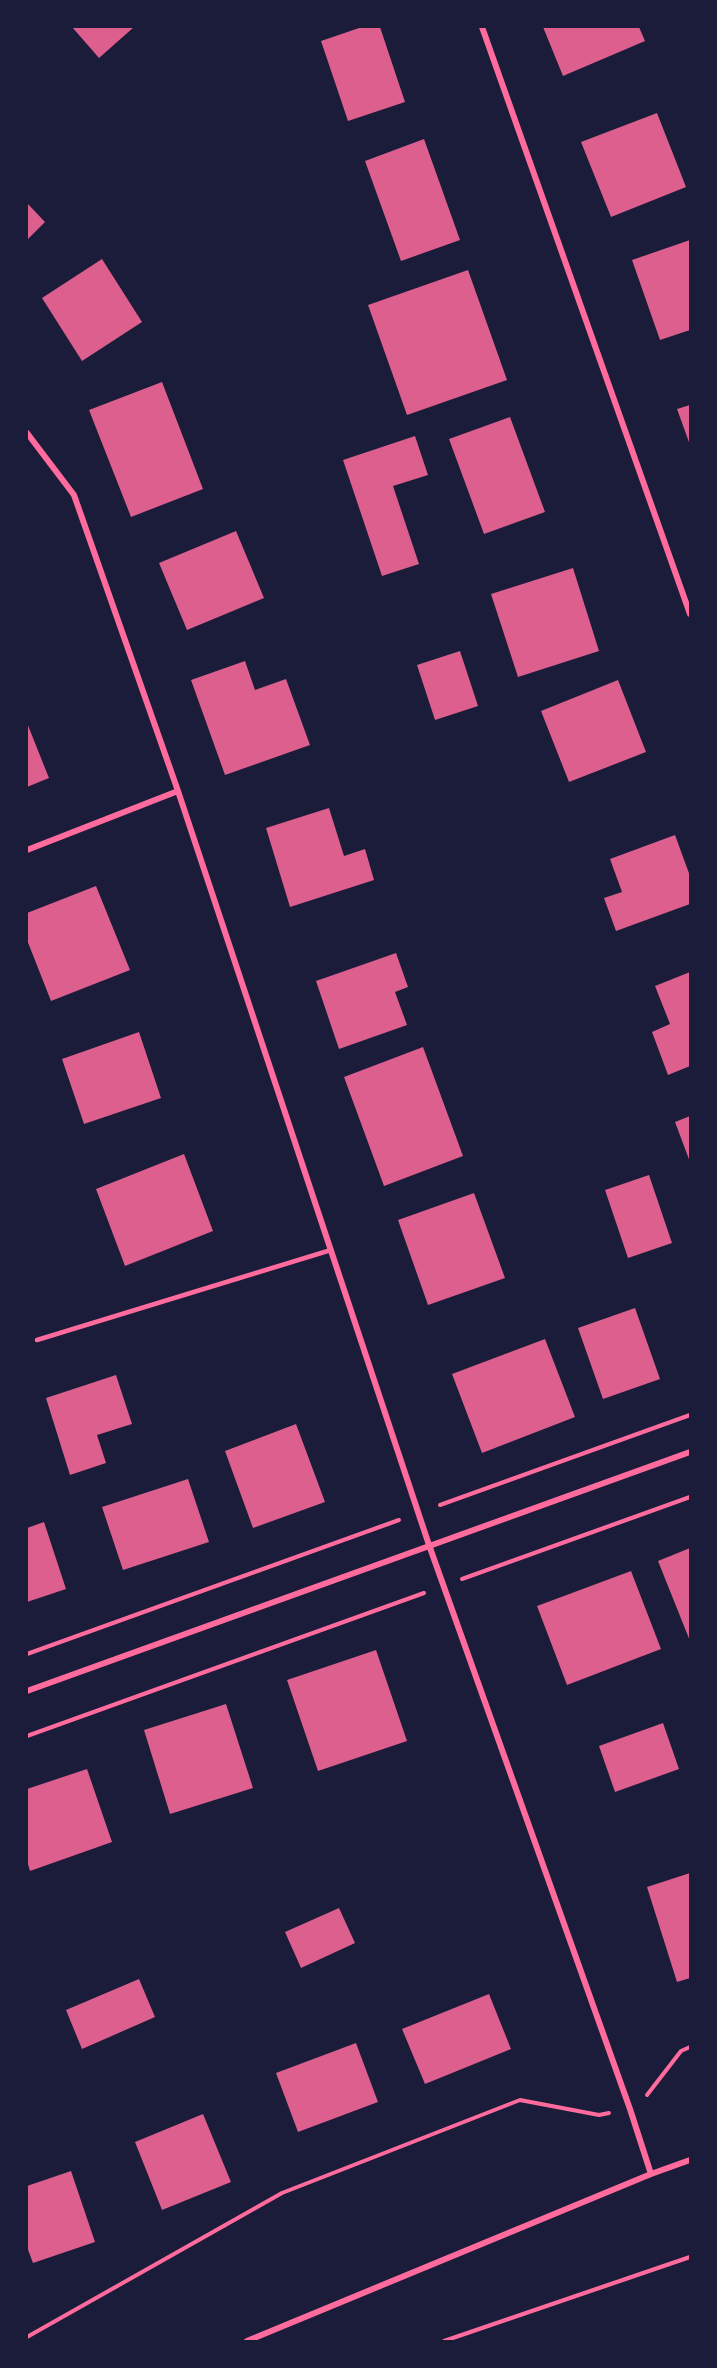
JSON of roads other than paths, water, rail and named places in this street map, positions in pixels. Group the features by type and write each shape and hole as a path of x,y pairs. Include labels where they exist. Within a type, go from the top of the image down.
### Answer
{"street":[{"path":"482,27 690,614"},
{"path":"27,433 74,495 178,791 418,1513 630,2109 651,2174"},
{"path":"27,850 178,791"},
{"path":"27,1690 690,1452"},
{"path":"247,2341 690,2160"}],"lane":[{"path":"37,1340 331,1250"}]}
